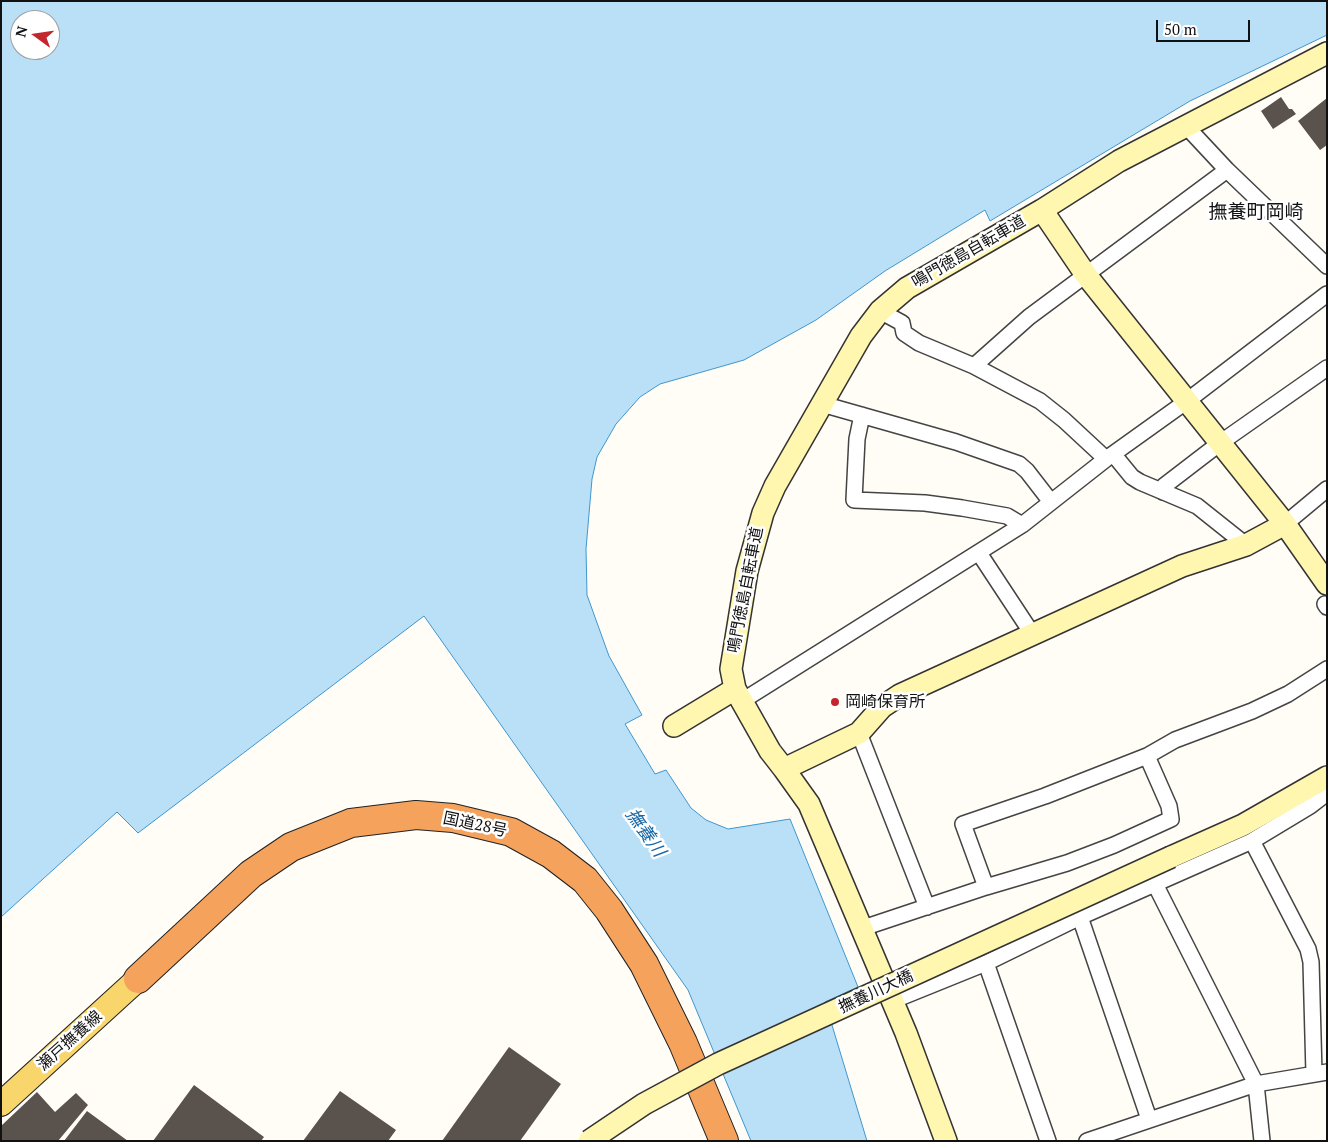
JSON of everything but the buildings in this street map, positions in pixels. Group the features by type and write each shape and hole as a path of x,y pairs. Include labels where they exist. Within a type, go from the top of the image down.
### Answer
{"highway":[{"name":"国道28号","path":"138,979 251,874 291,847 351,823 416,815 454,818 511,832 551,854 585,880 609,910 644,964 683,1043 718,1138"}],"main road":[{"name":"瀬戸撫養線","path":"1,1104 138,979"}],"street":[{"name":"鳴門徳島自転車道","path":"946,1141 906,1033 860,929 809,804 770,752 738,695 731,669 747,571 758,527 775,486 861,336 880,311 906,288 1042,210 1119,161 1185,125 1327,53"},
{"path":"1185,125 1227,170 1327,266"},
{"path":"974,366 1029,317 1227,170"},
{"path":"1042,210 1086,275 1285,524 1326,598"},
{"path":"674,726 738,695 979,553 1022,525 1327,294"},
{"path":"880,311 902,323 904,333 919,343 974,366 1040,401 1132,477 1196,506 1246,545"},
{"path":"1163,492 1164,486 1220,442 1327,368"},
{"path":"822,404 956,442 1019,464 1051,502"},
{"path":"862,415 857,439 854,500 925,503 962,508 1007,516 1022,525"},
{"path":"784,769 859,733 882,707 900,694 1182,566 1246,545 1285,524 1327,489"},
{"path":"979,553 1033,635"},
{"path":"986,888 963,824 1045,796 1147,756 1175,740 1252,711 1288,694 1327,669"},
{"path":"859,733 927,907"},
{"path":"860,929 1067,863 1114,845 1171,819 1169,806 1147,756"},
{"name":"撫養川大橋","path":"589,1141 644,1104 718,1064 1243,825 1327,777"},
{"path":"892,1001 986,963 1080,918 1252,841 1310,806 1327,793"},
{"path":"1087,1141 1256,1084 1320,1073 1312,962 1308,949 1252,841"},
{"path":"1155,884 1256,1084 1262,1141"},
{"path":"1080,918 1149,1119"},
{"path":"986,963 1048,1141"}],"water":[{"name":"撫養川","path":"1,1 1327,1 1327,35 1190,101 990,221 985,210 885,271 816,320 744,360 660,384 640,397 616,424 597,457 592,479 586,549 587,595 609,656 642,715 625,724 655,774 666,770 691,808 706,820 728,829 790,819 858,987 825,1002 867,1141 751,1141 688,990 424,616 138,833 117,812 1,917"}],"place":[{"name":"岡崎保育所","path":"835,702"}],"district":[{"name":"撫養町岡崎","path":"1256,213"}]}
